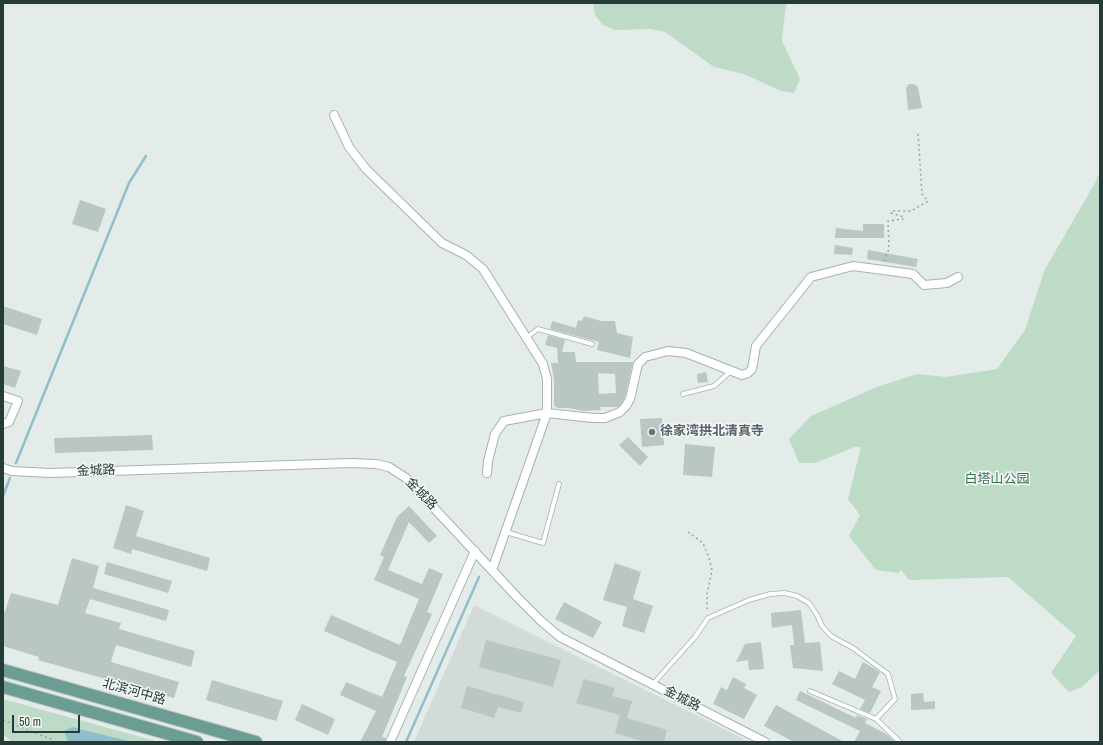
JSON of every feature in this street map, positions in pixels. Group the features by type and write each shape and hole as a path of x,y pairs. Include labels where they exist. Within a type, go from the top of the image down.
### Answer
{"main road":[{"name":"北滨河中路","path":"3,670 256,742"},
{"path":"3,687 197,742"}],"street":[{"path":"334,115 349,147 366,169 442,243 466,255 483,269 543,364 547,379 547,413 492,570"},
{"path":"487,473 488,461 495,434 504,421 547,413 605,418 620,412 630,399 638,364 645,357 668,351 686,353 742,375 748,373 752,368 756,346 811,278 853,266 913,274 924,285 948,283 958,277"},
{"path":"3,396 18,401 9,422 3,424"},
{"name":"金城路","path":"3,468 12,471 50,473 336,464 376,464 389,467 406,478 541,621 560,637 765,742"},
{"path":"390,742 475,551"}],"lane":[{"path":"527,337 538,329 592,344"},
{"path":"683,394 714,386 731,371"},
{"path":"505,532 543,543 559,484"},
{"path":"652,684 695,637 708,618 749,600 770,594 786,593 797,596 809,604 818,615 822,626 831,636 853,648 888,674 895,698 876,719"},
{"path":"810,691 876,719 900,742"}],"path":[{"path":"882,269 889,249 888,221 903,219 904,217 891,213 893,210 911,211 928,201 922,194 918,133"},
{"path":"688,532 703,543 712,570 707,594 708,618"},
{"path":"3,720 51,739 50,742"}],"shaded area":[{"path":"474,605 750,742 414,742"}],"green space":[{"path":"593,3 787,3 782,41 800,79 794,93 781,91 744,74 714,67 665,32 650,29 615,30 603,25 595,15"},
{"name":"白塔山公园","path":"1100,171 1100,670 1082,687 1069,692 1051,673 1076,636 1008,577 909,580 901,570 898,573 876,570 849,536 860,515 848,499 861,447 855,447 815,463 799,463 789,439 811,416 877,387 917,374 946,377 997,369 1025,330 1045,269 1095,183"},
{"path":"3,699 159,742 13,742 3,735"}],"water":[{"path":"72,727 133,742 68,742 64,731"}],"building":[{"path":"909,84 914,84 918,87 922,108 908,110 906,88"},
{"path":"80,200 106,209 98,232 72,224"},
{"path":"863,224 884,224 884,238 835,238 836,228 863,231"},
{"path":"835,245 853,248 852,255 834,254"},
{"path":"868,250 918,259 916,267 867,259"},
{"path":"3,306 42,319 37,335 3,324"},
{"path":"584,316 601,321 615,321 617,333 633,337 630,358 597,350 599,342 550,329 552,321 576,328 578,320 582,321"},
{"path":"548,335 565,340 562,352 575,352 576,362 633,362 625,397 622,403 618,407 600,407 601,410 584,411 558,408 554,406 554,380 551,363 558,363 557,348 545,345","holes":["598,373 615,374 616,393 599,394"]},
{"path":"3,366 21,371 15,388 3,384"},
{"path":"706,372 708,382 698,383 697,374"},
{"name":"徐家湾拱北清真寺","path":"662,418 664,445 642,447 640,419"},
{"path":"152,435 153,450 55,453 54,438"},
{"path":"628,437 648,457 640,466 619,445"},
{"path":"685,444 715,447 712,477 683,475"},
{"path":"126,505 144,511 136,536 210,558 207,571 132,549 131,554 113,548"},
{"path":"409,506 437,536 429,543 409,522 388,570 422,584 429,568 443,574 427,612 432,614 404,676 407,677 382,737 386,738 385,742 360,742 376,711 340,695 346,682 382,697 397,662 324,631 331,615 400,645 419,599 374,580 384,557 380,555 397,517"},
{"path":"72,558 99,566 93,588 169,610 166,621 90,599 85,613 121,623 119,629 195,651 191,667 116,645 111,662 179,682 174,698 38,660 39,657 3,646 3,611 5,612 11,593 58,605"},
{"path":"107,562 172,581 168,593 104,574"},
{"path":"615,563 641,572 633,599 653,606 644,633 622,626 627,607 603,600"},
{"path":"564,602 602,622 593,638 555,619"},
{"path":"801,610 805,643 820,642 823,671 793,668 790,645 794,645 792,625 772,628 771,613"},
{"path":"486,640 561,660 553,687 479,667"},
{"path":"761,642 764,669 749,670 748,660 736,662 745,644"},
{"path":"863,662 880,672 872,687 881,691 870,713 860,709 865,700 832,684 839,671 855,679"},
{"path":"733,677 746,684 744,688 757,695 744,719 713,704 721,687 727,690"},
{"path":"584,679 615,688 612,696 632,701 627,718 667,730 664,742 645,742 615,733 620,715 576,703"},
{"path":"212,680 283,701 276,721 206,700"},
{"path":"467,686 524,702 521,713 498,707 494,718 461,708"},
{"path":"800,691 856,718 857,715 867,719 865,723 888,735 895,742 854,742 860,731 796,700"},
{"path":"923,693 924,702 935,701 935,709 911,710 911,694"},
{"path":"302,704 335,719 328,735 295,720"},
{"path":"776,705 844,742 794,742 764,726"}],"waterway":[{"path":"16,463 129,183 146,156"},
{"path":"3,496 10,478"},
{"path":"406,742 479,577"}],"place":[{"name":"徐家湾拱北清真寺","path":"652,432"}]}
